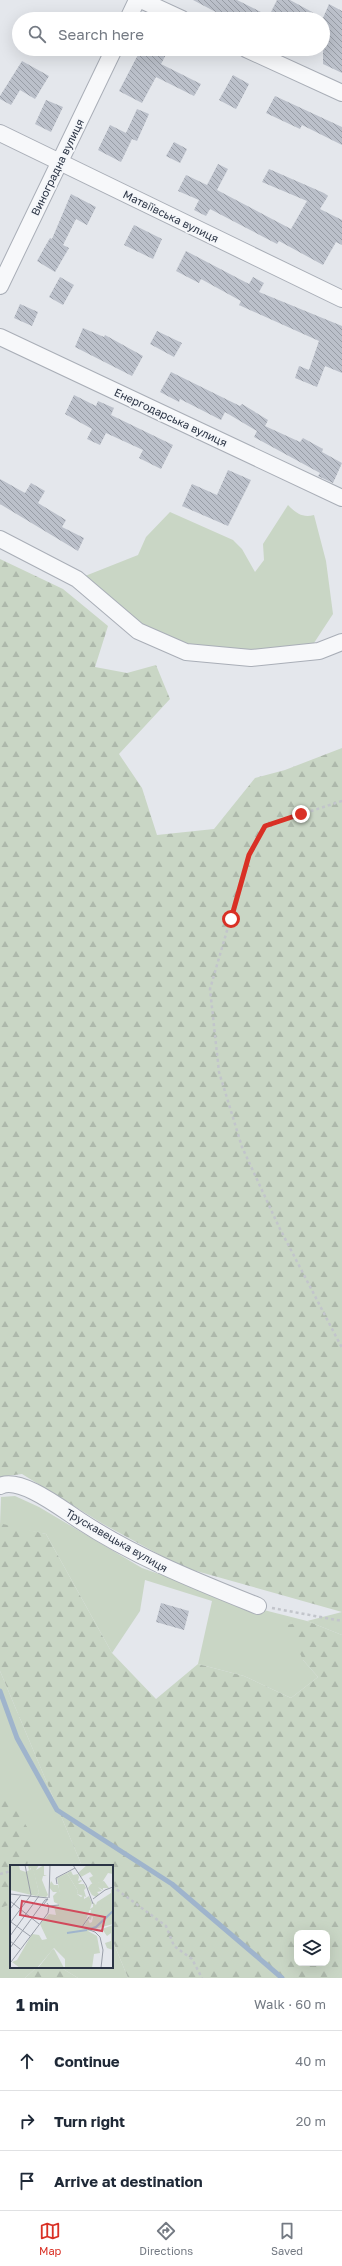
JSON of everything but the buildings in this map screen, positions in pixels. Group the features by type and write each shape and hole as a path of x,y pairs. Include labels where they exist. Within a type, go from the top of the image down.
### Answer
{"street":[{"path":"131,12 137,0"},
{"path":"140,0 167,12"},
{"name":"Виноградна вулиця","path":"0,286 111,56"},
{"path":"261,56 342,93"},
{"name":"Матвіївська вулиця","path":"0,133 342,299"},
{"name":"Енергодарська вулиця","path":"0,337 342,498"},
{"path":"0,539 77,579 138,631 186,652 251,658 319,651 342,642"},
{"name":"Трускавецька вулиця","path":"0,1486 4,1484 16,1485 33,1490 93,1529 148,1560 184,1577 258,1606"}],"path":[{"path":"342,801 265,826 249,855 210,989 219,1072 242,1147 279,1227 342,1348"},
{"path":"258,1606 342,1622"},
{"path":"0,1874 10,1871"},
{"path":"113,1887 166,1926 174,1946 192,1959 202,1978"}],"green space":[{"path":"288,505 300,514 306,516 314,515 326,561 333,614 310,649 250,655 186,650 140,629 80,578 138,555 146,537 170,512 233,540 242,549 255,572 264,560 263,544"},
{"path":"0,559 63,589 108,626 95,667 127,673 156,665 170,699 119,754 142,788 157,835 214,829 255,778 285,770 342,748 342,1612 182,1567 103,1524 22,1474 0,1477"},
{"path":"15,1496 39,1507 142,1568 256,1608 307,1621 303,1660 318,1677 291,1698 244,1676 198,1664 212,1601 145,1580 140,1611 112,1653 46,1534 0,1525 1,1497"},
{"path":"3,1524 46,1534 112,1653 156,1699 198,1664 244,1676 291,1698 318,1677 303,1660 287,1625 307,1621 342,1635 342,1978 128,1978 113,1941 113,1865 82,1865 0,1671 0,1525"},
{"path":"342,1612 342,1635 307,1621"},
{"path":"0,1671 82,1865 10,1865 10,1968 36,1968 25,1978 0,1978"},
{"path":"0,1792 10,1801 33,1836 27,1865 10,1865 10,1904 0,1908"},
{"path":"113,1941 128,1978 78,1978 62,1968 113,1968"},
{"path":"36,1968 62,1968 78,1978 25,1978"}],"waterway":[{"path":"0,1691 17,1738 57,1810 172,1884 282,1978"}],"route":[{"path":"231,919 249,855 265,826 301,814"}]}
